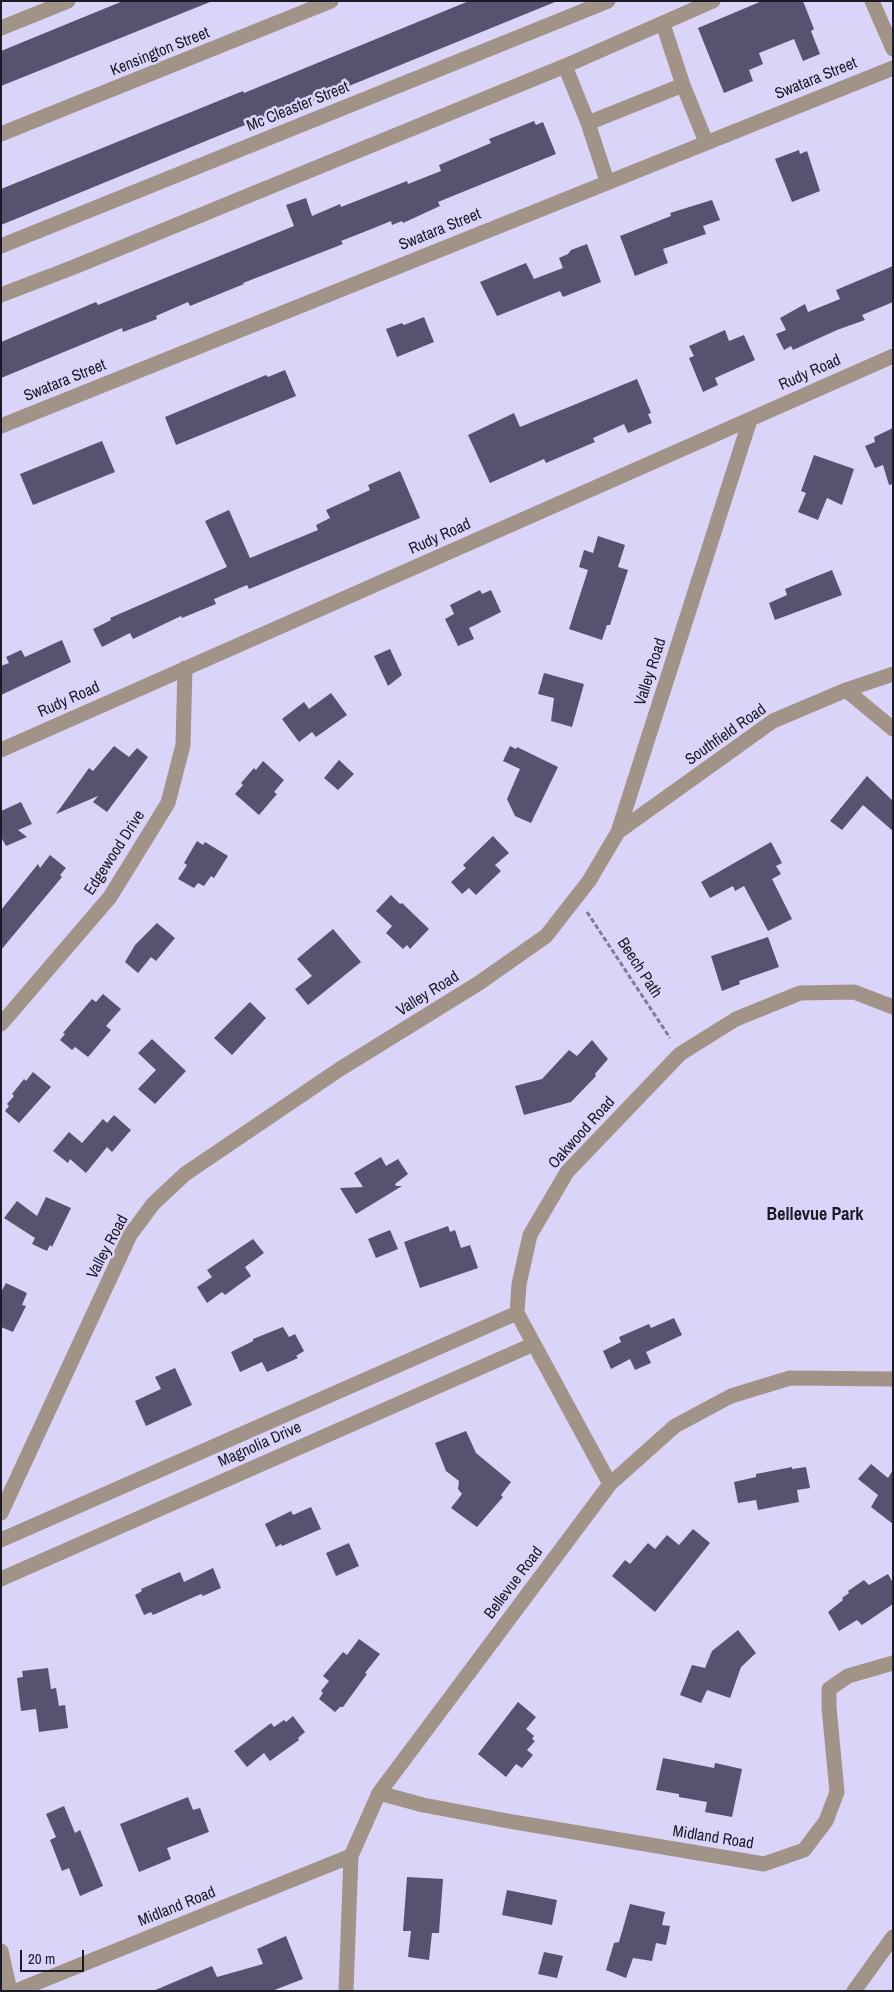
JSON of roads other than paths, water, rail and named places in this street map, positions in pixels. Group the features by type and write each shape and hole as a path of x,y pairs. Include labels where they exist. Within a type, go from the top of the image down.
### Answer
{"street":[{"path":"1,28 68,1"},
{"name":"Kensington Street","path":"1,134 331,1"},
{"name":"Mc Cleaster Street","path":"1,246 608,1"},
{"path":"1,295 565,66 713,1"},
{"path":"872,1 893,49"},
{"path":"663,24 706,142"},
{"path":"565,66 588,123 608,181"},
{"name":"Swatara Street","path":"1,426 893,68"},
{"path":"588,123 684,85"},
{"name":"Rudy Road","path":"1,750 893,356"},
{"name":"Valley Road","path":"1,1513 130,1235 153,1204 185,1174 340,1069 479,982 546,936 590,881 618,832 750,420"},
{"name":"Edgewood Drive","path":"1,1024 110,897 168,803 183,745 185,668"},
{"name":"Southfield Road","path":"618,832 773,721 846,690 893,674"},
{"path":"846,690 893,729"},
{"name":"Oakwood Road","path":"517,1313 519,1284 530,1235 567,1172 680,1054 736,1019 800,993 854,992 893,1006"},
{"path":"517,1313 610,1484"},
{"name":"Magnolia Drive","path":"1,1540 517,1313"},
{"name":"Magnolia Drive","path":"1,1579 534,1344"},
{"name":"Bellevue Road","path":"346,1991 351,1856 379,1793 610,1484 675,1426 731,1396 790,1378 893,1378"},
{"name":"Midland Road","path":"379,1793 423,1805 508,1821 764,1864 804,1850 826,1821 837,1792 829,1689 848,1676 893,1663"},
{"name":"Midland Road","path":"16,1991 351,1856"},
{"path":"854,1991 893,1937"},
{"path":"1,1951 10,1991"}],"district":[{"name":"Bellevue Park","path":"815,1215"}]}
